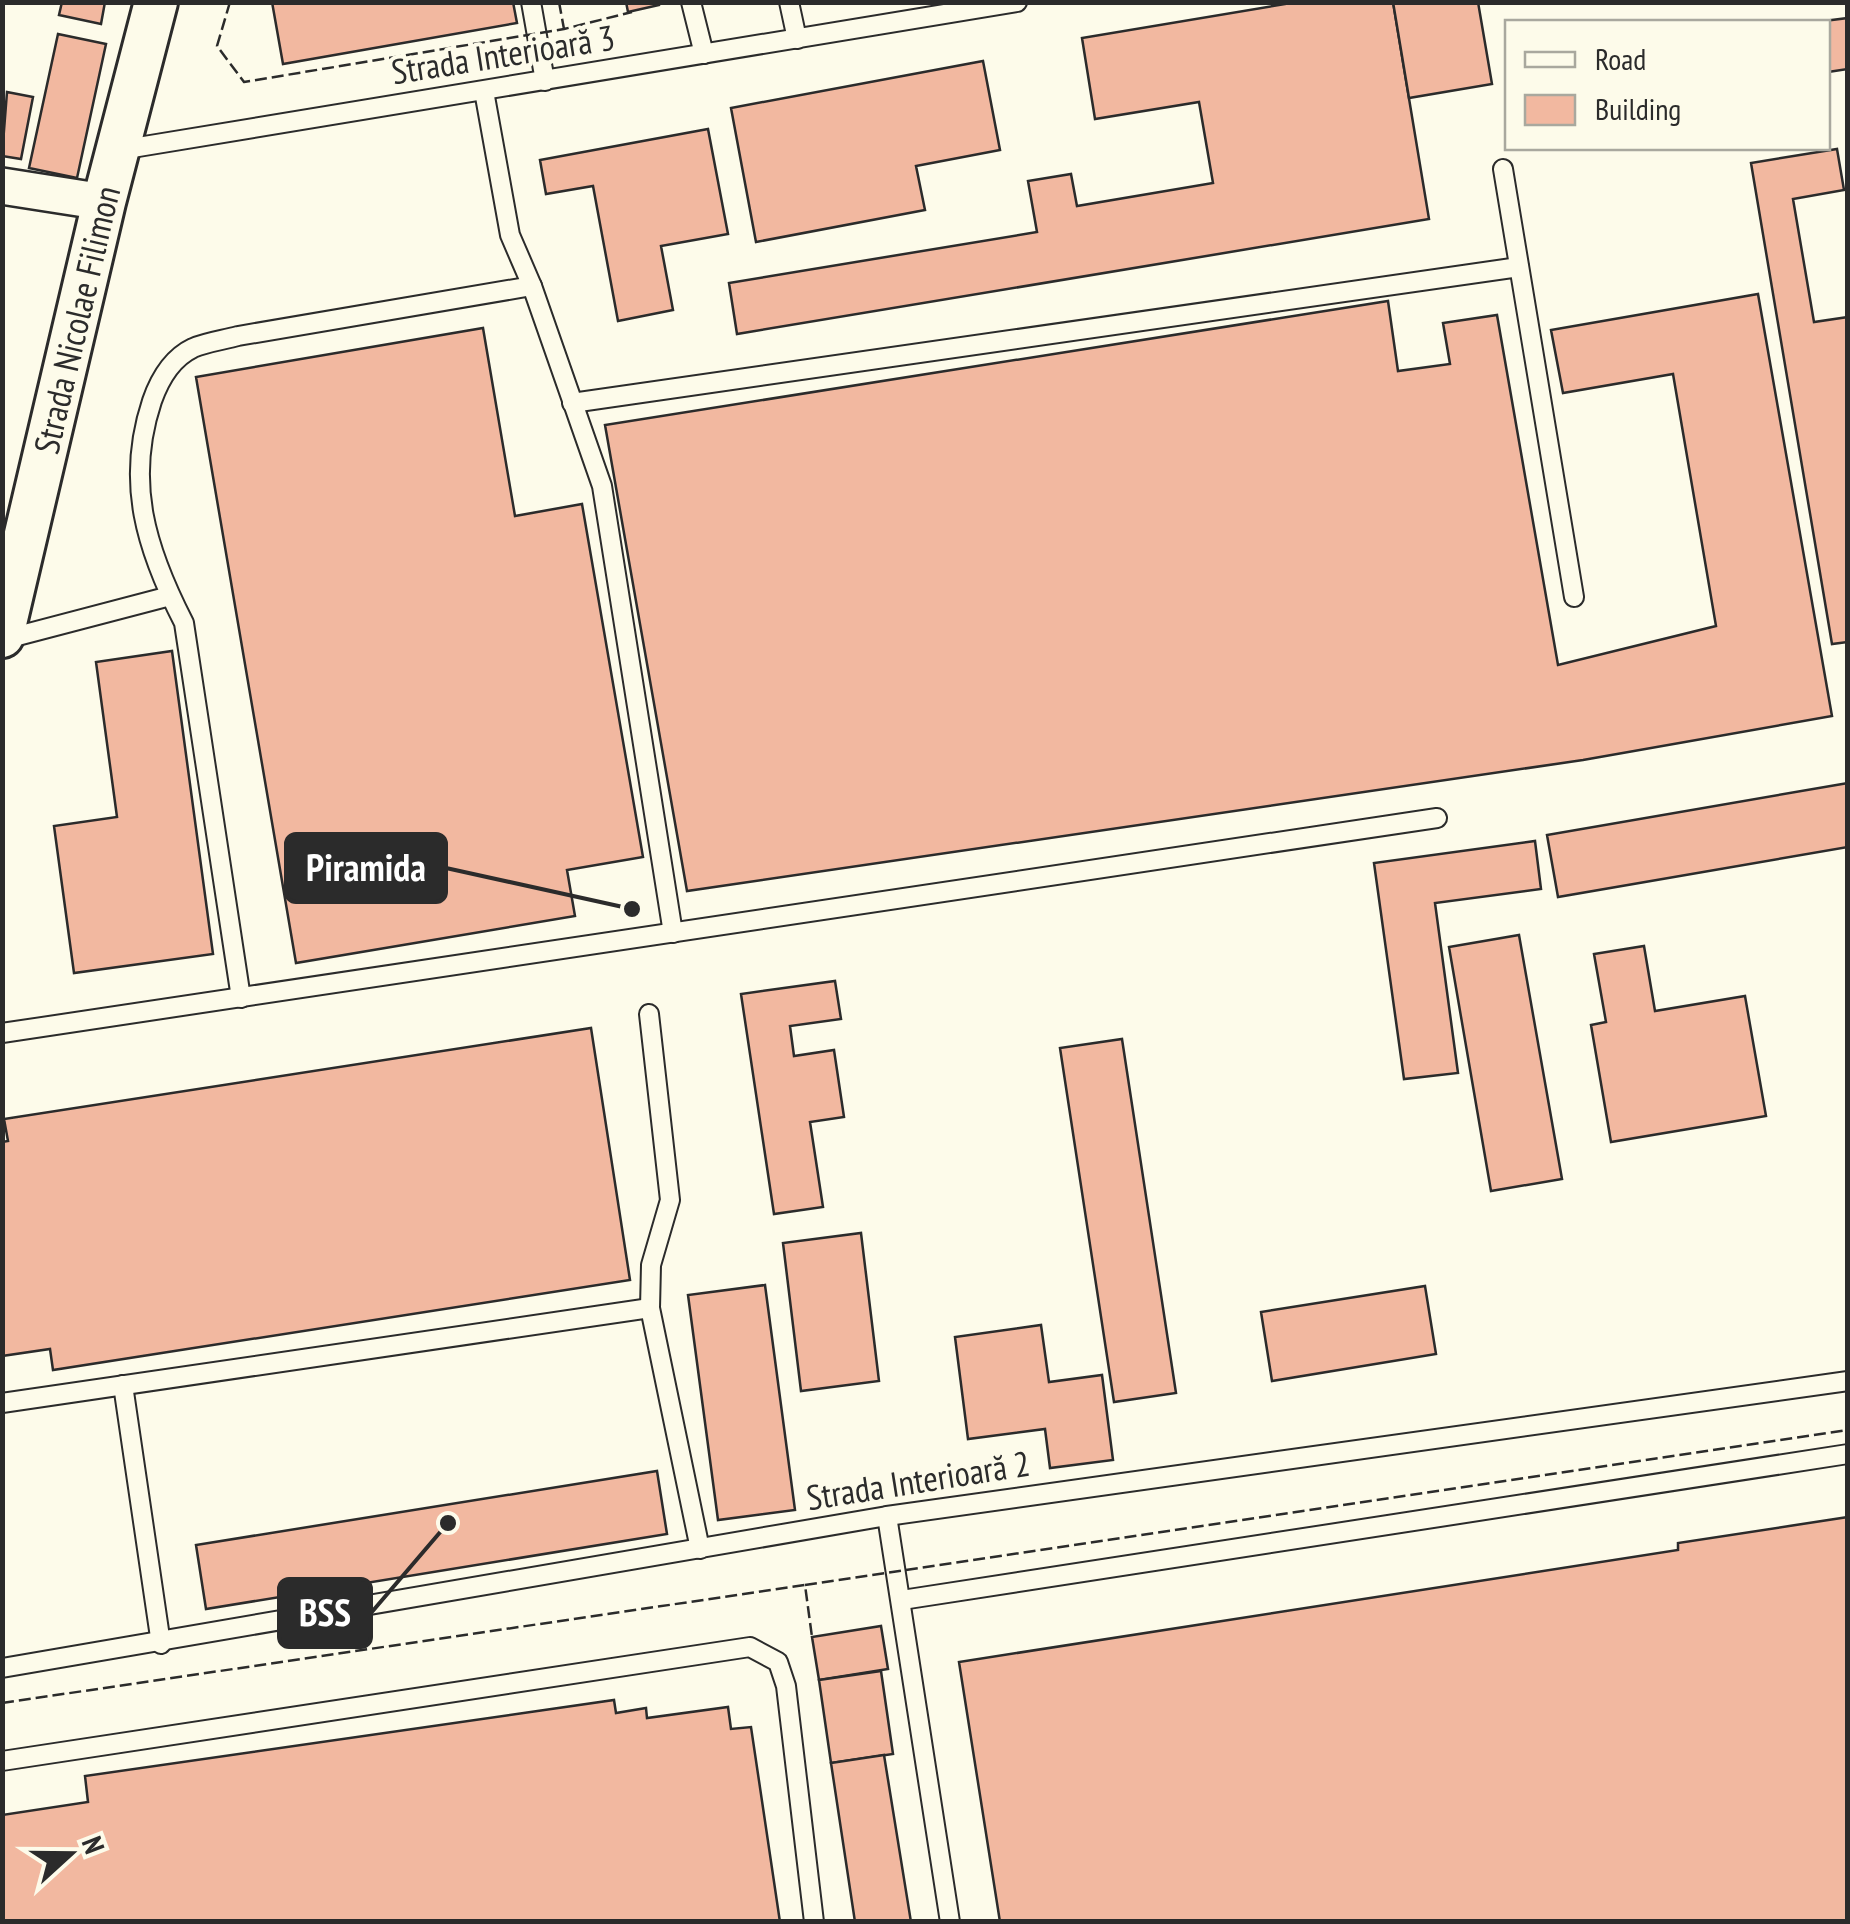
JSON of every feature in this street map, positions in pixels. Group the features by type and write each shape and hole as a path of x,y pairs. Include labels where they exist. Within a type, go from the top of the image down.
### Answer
{"street":[{"name":"Strada Nicolae Filimon","path":"2,638 104,202 156,2"},
{"path":"2,186 104,202"}],"lane":[{"path":"530,2 545,81"},
{"path":"691,2 704,54"},
{"path":"789,2 797,39"},
{"name":"Strada Interioară 3","path":"118,150 797,39 911,11 1016,3"},
{"path":"484,90 510,235 532,286 602,486 673,933"},
{"path":"1503,169 1574,597"},
{"path":"572,403 1519,267"},
{"path":"241,998 184,623 170,596 138,497 138,442 160,378 192,348 238,336 532,286"},
{"path":"2,638 170,596"},
{"path":"2,1033 1437,818"},
{"path":"648,1014 670,1200 651,1265 650,1308 700,1549"},
{"path":"2,1403 650,1308"},
{"name":"Strada Interioară 2","path":"2,1668 162,1644 887,1516 1848,1380"},
{"path":"123,1385 162,1644"},
{"path":"902,1600 1848,1454"},
{"path":"887,1516 950,1922"},
{"path":"2,1761 750,1647 778,1662 786,1686 814,1922"}],"building":[{"path":"62,2 105,2 101,24 59,15"},
{"path":"272,2 513,2 517,23 283,64"},
{"path":"626,2 659,2 659,5 628,12"},
{"path":"1297,2 1393,2 1429,219 737,334 729,283 1037,232 1028,181 1071,174 1077,206 1213,183 1199,102 1095,119 1082,38"},
{"path":"1393,2 1478,2 1492,84 1409,98"},
{"path":"1848,18 1848,69 1830,72 1830,20"},
{"path":"58,34 106,44 77,178 29,168"},
{"path":"983,61 1000,150 916,166 925,210 756,242 731,108"},
{"path":"7,92 33,97 21,159 2,156"},
{"path":"708,129 728,234 661,246 673,310 618,321 593,186 546,194 540,160"},
{"path":"1837,149 1844,190 1793,199 1814,322 1848,317 1848,642 1832,644 1751,163"},
{"path":"1758,294 1832,716 1583,760 687,891 605,425 1388,301 1398,371 1450,364 1443,323 1497,315 1558,665 1716,626 1673,374 1563,393 1551,330"},
{"path":"483,328 515,516 582,504 643,857 567,870 575,916 296,963 196,377"},
{"path":"172,651 213,954 74,973 54,826 117,817 96,662"},
{"path":"1848,783 1848,847 1558,897 1547,835"},
{"path":"1535,841 1541,889 1435,903 1458,1073 1404,1079 1374,863"},
{"path":"1519,935 1562,1179 1491,1191 1449,947"},
{"path":"1644,946 1655,1011 1745,996 1766,1116 1611,1142 1591,1025 1606,1022 1594,954"},
{"path":"835,981 841,1019 790,1026 794,1056 834,1050 844,1117 810,1122 823,1207 774,1214 741,994"},
{"path":"591,1028 630,1280 53,1370 50,1349 2,1356 2,1142 8,1141 4,1119"},
{"path":"1122,1039 1176,1393 1114,1402 1060,1048"},
{"path":"861,1233 879,1381 801,1391 783,1243"},
{"path":"765,1285 795,1510 718,1520 688,1295"},
{"path":"1425,1286 1436,1354 1272,1381 1261,1312"},
{"path":"1041,1325 1049,1382 1102,1375 1113,1460 1050,1468 1045,1429 968,1439 955,1337"},
{"path":"657,1471 667,1534 206,1609 196,1545"},
{"path":"1848,1517 1848,1922 1000,1922 959,1662 1678,1550 1678,1543"},
{"path":"881,1626 888,1669 819,1680 812,1637"},
{"path":"881,1671 893,1754 831,1763 819,1680"},
{"path":"614,1700 616,1713 646,1708 647,1718 728,1707 731,1729 751,1727 780,1922 2,1922 2,1815 88,1802 85,1776"},
{"path":"884,1755 911,1922 855,1922 831,1763"}],"fence":[{"path":"230,2 217,46 244,82 564,29 632,12"},
{"path":"559,2 564,29"},
{"path":"805,1585 1848,1430"},
{"path":"2,1703 805,1585 812,1637"}],"place":[{"name":"Piramida","path":"632,909"},
{"name":"BSS","path":"448,1523"}]}
